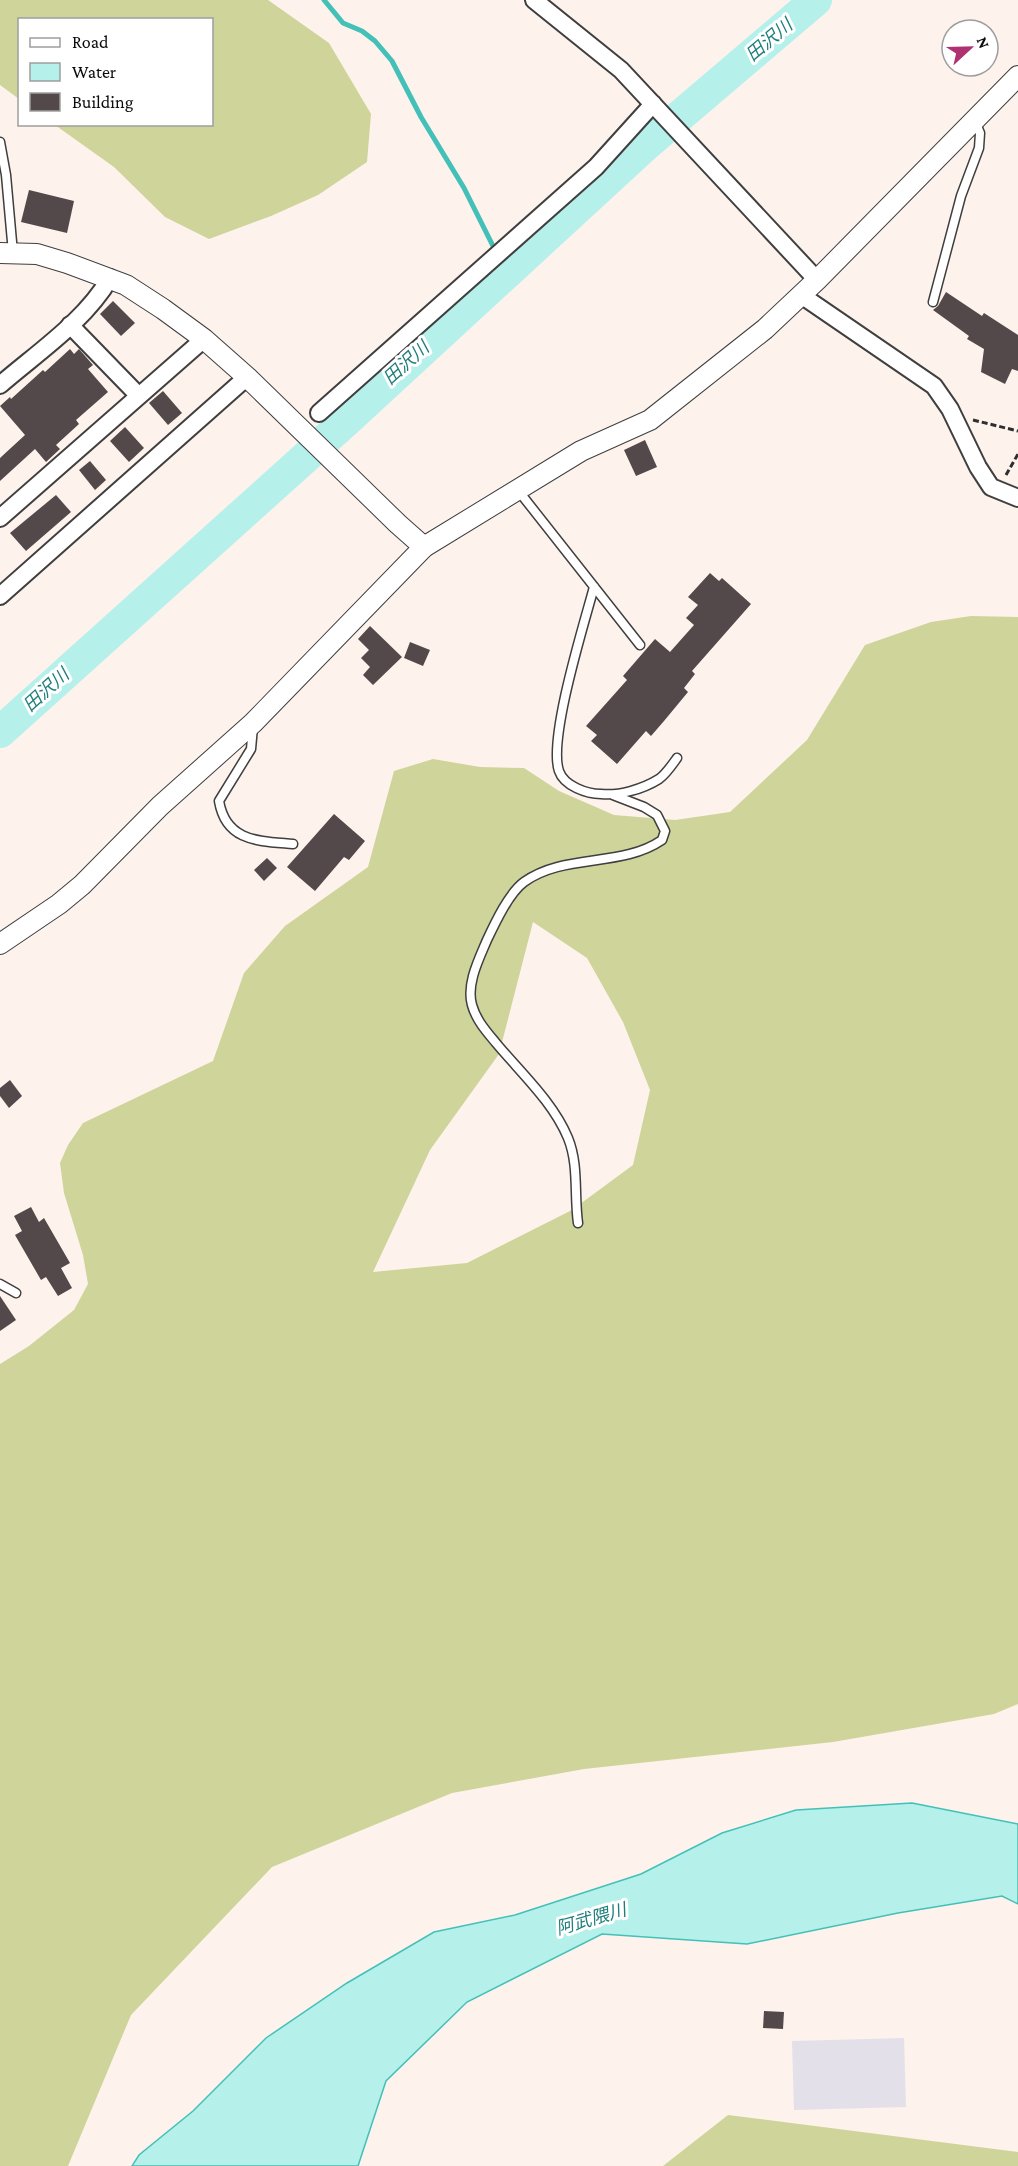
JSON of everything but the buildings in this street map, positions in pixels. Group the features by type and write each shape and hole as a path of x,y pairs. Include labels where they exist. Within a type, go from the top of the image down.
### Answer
{"street":[{"path":"534,0 621,70 817,280"},
{"path":"0,944 59,904 82,885 160,806 253,723 424,547 581,451 650,420 765,329 817,280 1018,76"},
{"path":"319,413 596,166 652,104"},
{"path":"7,253 37,254 110,278 126,285 163,309 204,339 248,377 424,547"},
{"path":"0,385 94,302 110,278"},
{"path":"801,295 934,386 953,414 978,467 991,487 1017,497"},
{"path":"70,325 138,395"},
{"path":"0,518 204,339"},
{"path":"0,596 248,377"}],"lane":[{"path":"933,302 961,196 979,148 980,133 975,120"},
{"path":"0,142 6,176 7,253"},
{"path":"516,489 640,645"},
{"path":"578,1223 575,1203 577,1178 569,1138 551,1108 479,1023 471,1004 471,982 480,955 499,916 521,884 538,873 644,850 662,840 665,831 657,814 613,795 586,791 565,780 559,771 557,750 566,696 594,586"},
{"path":"253,723 251,749 219,801 221,815 228,826 251,840 293,844"},
{"path":"613,795 659,778 677,759"},
{"path":"0,1284 16,1293"}],"path":[{"path":"953,414 1018,431"},
{"path":"998,490 1018,454"}],"shaded area":[{"path":"904,2038 906,2107 794,2110 792,2041"}],"green space":[{"path":"0,0 268,0 329,43 371,114 367,162 318,195 271,216 209,239 165,217 114,167 56,126 213,126 213,18 18,18 18,98 0,85"},
{"path":"971,616 1018,617 1018,1704 994,1714 833,1742 584,1769 452,1793 272,1867 131,2015 68,2166 0,2166 0,1364 29,1346 74,1310 88,1284 83,1255 64,1193 60,1163 68,1145 83,1123 213,1061 244,973 285,926 368,867 394,771 433,759 480,767 524,768 559,791 614,815 675,820 730,812 807,740 865,645 931,622","holes":["533,922 587,958 623,1022 650,1090 633,1165 572,1210 467,1263 373,1272 430,1150 499,1054"]},
{"path":"728,2115 1018,2152 1018,2166 663,2166"}],"water":[{"name":"阿武隈川","path":"912,1803 1018,1824 1018,1904 1002,1896 898,1913 747,1944 602,1934 467,2002 386,2081 358,2166 132,2166 139,2155 193,2111 266,2038 347,1983 434,1932 515,1915 641,1874 722,1833 796,1810"}],"waterway":[{"path":"324,0 343,23 362,31 375,41 392,61 421,117 464,188 506,272"},
{"name":"田沢川","path":"0,732 346,421 647,144 816,0"}]}
